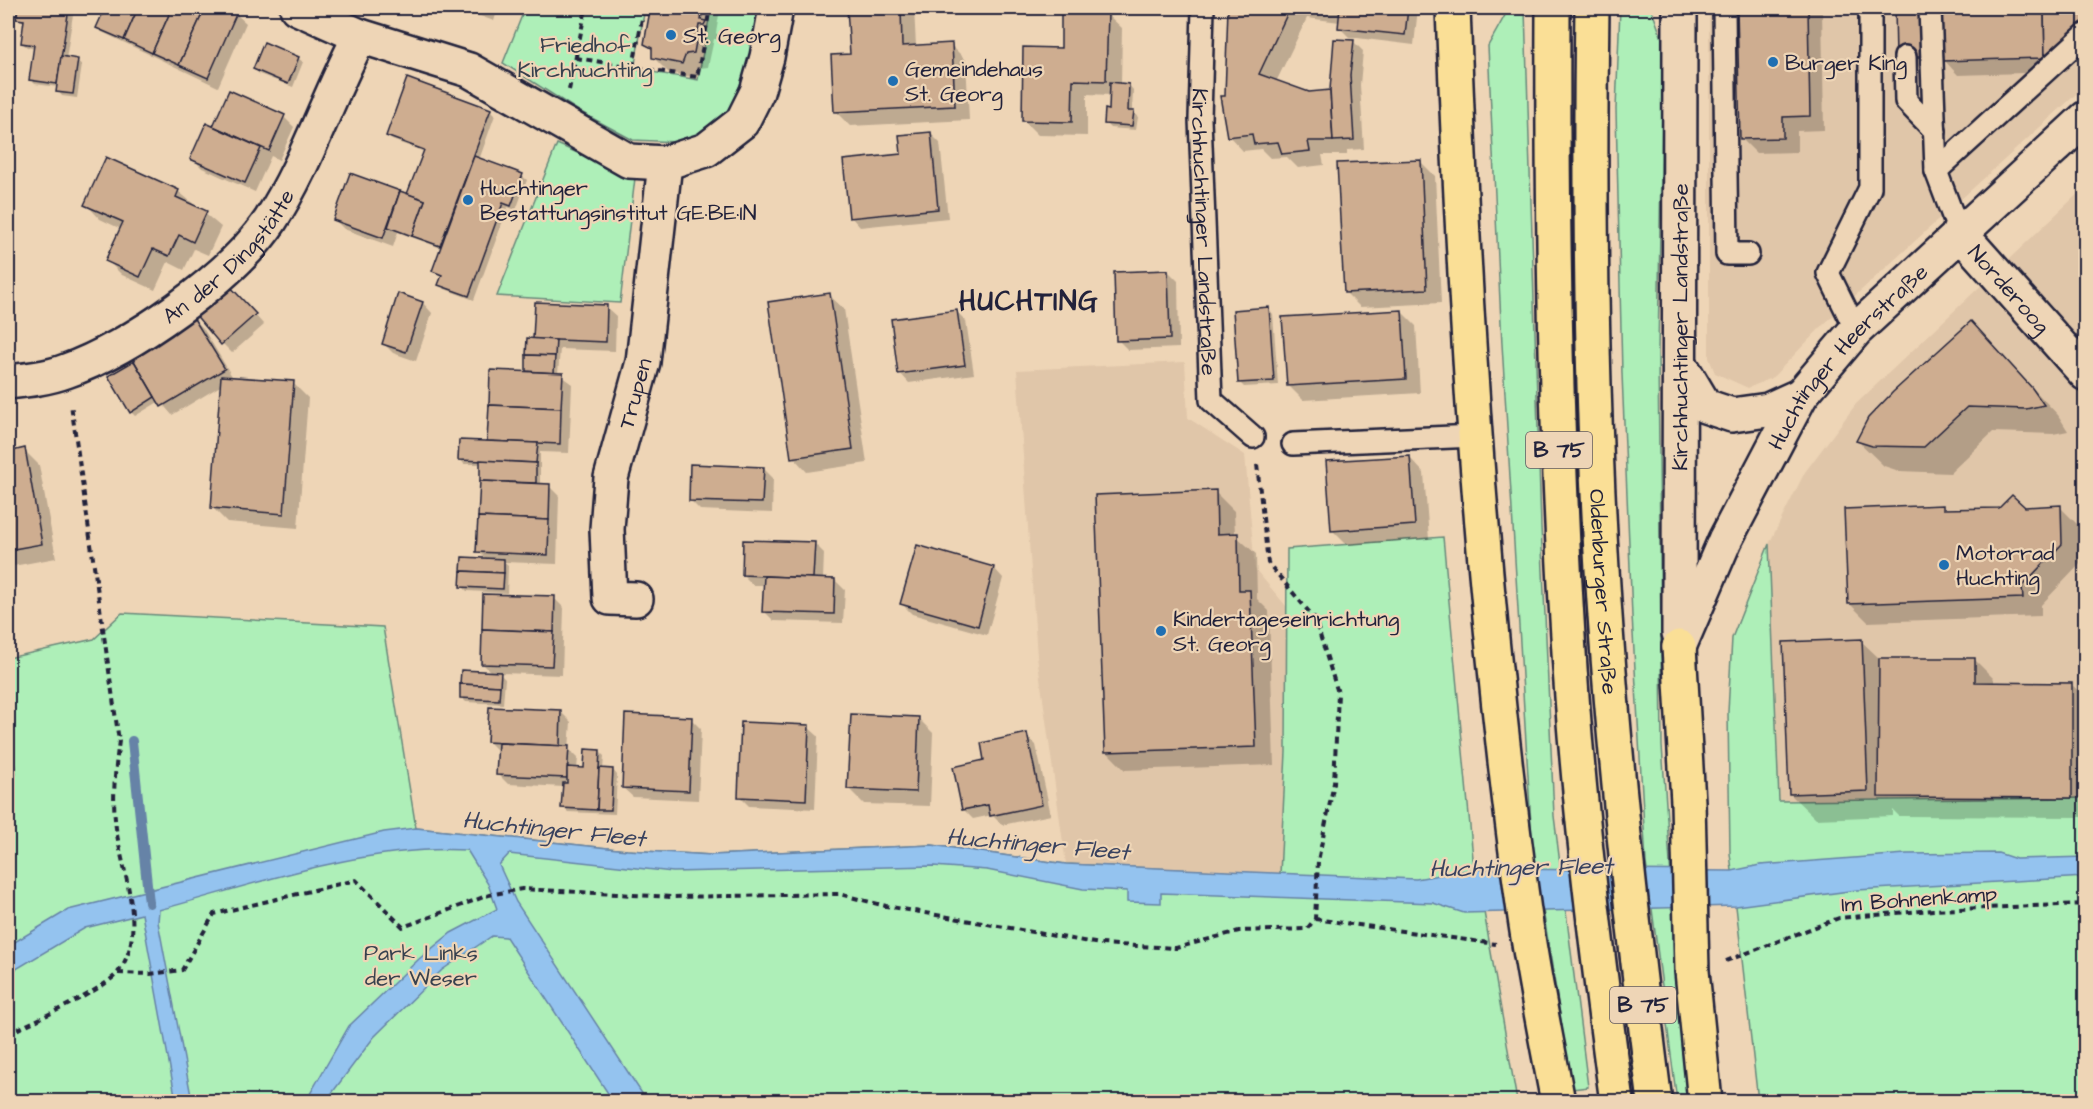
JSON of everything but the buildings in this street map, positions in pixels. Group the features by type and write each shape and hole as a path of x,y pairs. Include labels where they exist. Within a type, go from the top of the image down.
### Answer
{"highway":[{"path":"1453,8 1459,170 1475,436 1495,675 1524,911 1558,1101"},
{"name":"Oldenburger Straße","path":"1553,19 1558,422 1568,636 1588,867 1617,1101"},
{"name":"Oldenburger Straße","path":"1592,20 1595,402 1606,629 1627,867 1655,1101"},
{"path":"1679,647 1690,867 1692,971 1706,1101"}],"street":[{"path":"297,8 360,36 469,70 629,161 665,163 706,150 742,122 757,92 767,57 776,8"},
{"name":"Kirchhuchtinger Landstraße","path":"1679,647 1680,8"},
{"name":"An der Dingstätte","path":"8,382 38,379 67,371 123,342 214,282 268,223 288,190 360,36"},
{"name":"Huchtinger Heerstraße","path":"1679,647 1725,540 1801,395 1856,330 1959,232 2085,118"},
{"name":"Trupen","path":"636,599 610,598 607,529 611,478 643,362 665,163"},
{"name":"Norderoog","path":"1959,232 2085,374"},
{"path":"1680,364 1705,406 1732,415 1768,410 1801,395"}],"lane":[{"name":"Kirchhuchtinger Landstraße","path":"1203,8 1200,119 1211,400 1253,437"},
{"path":"1724,8 1727,254 1748,254"},
{"path":"1856,330 1828,273 1870,188 1870,8"},
{"path":"1930,8 1936,171 1959,232"},
{"path":"1936,171 2085,34"},
{"path":"1905,57 1906,101 1935,131"},
{"path":"1293,444 1415,436 1475,436"}],"path":[{"path":"558,122 568,95 586,8"},
{"path":"633,67 644,8"},
{"path":"576,58 697,77 710,8"},
{"path":"8,1034 88,994 118,973 130,952 133,926 115,808 114,789 119,741 67,371"},
{"path":"118,973 150,974 182,970 214,914 356,880 403,927 489,895 522,889 672,897 839,894 886,906 1100,944 1176,948 1239,931 1307,929 1315,919 1318,861 1334,783 1338,693 1315,619 1268,563 1253,437"},
{"name":"Im Bohnenkamp","path":"1692,971 1728,961 1839,918 1933,910 2085,904"},
{"path":"1315,919 1530,949"}],"shaded area":[{"path":"1709,8 2085,8 2085,86 1823,325 1772,378 1748,388 1715,373 1709,358"},
{"path":"2085,187 2085,798 1779,801 1769,544 1805,472 1856,404"},
{"name":"Kindertageseinrichtung St. Georg","path":"1185,362 1188,418 1245,455 1255,569 1286,606 1286,752 1280,874 1066,864 1037,656 1017,370"}],"green space":[{"name":"Friedhof Kirchhuchting","path":"525,8 645,8 634,69 698,80 711,8 760,8 750,58 732,106 705,136 678,142 633,140 577,110 503,63"},
{"path":"1620,8 1651,8 1663,41 1658,354 1662,746 1674,921 1693,1101 1677,1101 1646,863 1632,616 1622,374 1616,109"},
{"path":"1508,10 1525,10 1541,526 1554,816 1588,1087 1572,1089 1532,842 1502,344 1488,46"},
{"path":"557,144 635,178 620,303 497,296"},
{"name":"Park Links der Weser","path":"1443,537 1474,869 1484,912 1517,1101 8,1101 8,776 16,774 8,724 8,658 94,639 122,613 383,627 416,828 627,850 712,855 932,845 1066,864 1280,874 1286,752 1287,549"},
{"path":"1769,544 1779,801 2085,798 2085,1101 1758,1101 1730,853 1728,712 1732,638"}],"water":[{"path":"416,828 627,850 712,855 932,845 1066,864 1416,879 1474,869 1732,871 1760,865 1906,854 1998,853 2016,859 2085,857 2085,877 1857,890 1736,906 1464,913 1433,903 1161,893 1161,903 1127,902 1127,891 1083,889 987,870 933,866 673,872 509,854 499,865 516,902 647,1101 613,1101 506,937 492,936 442,970 374,1037 326,1101 306,1101 349,1026 419,959 451,933 497,909 488,884 467,850 390,853 351,859 272,878 159,910 158,922 192,1101 176,1101 142,914 85,928 8,974 8,946 68,910 384,832"}],"waterway":[{"path":"132,741 149,903"}],"place":[{"name":"St. Georg","path":"671,35"},
{"name":"Burger King","path":"1773,62"},
{"name":"Gemeindehaus St. Georg","path":"893,81"},
{"name":"Huchtinger Bestattungsinstitut GE·BE·IN","path":"468,200"},
{"name":"Motorrad Huchting","path":"1944,565"},
{"name":"Kindertageseinrichtung St. Georg","path":"1161,631"}],"district":[{"name":"HUCHTING","path":"1029,300"}],"water label":[{"name":"Huchtinger Fleet","path":"554,829"},
{"name":"Huchtinger Fleet","path":"1038,844"},
{"name":"Huchtinger Fleet","path":"1521,867"}]}
